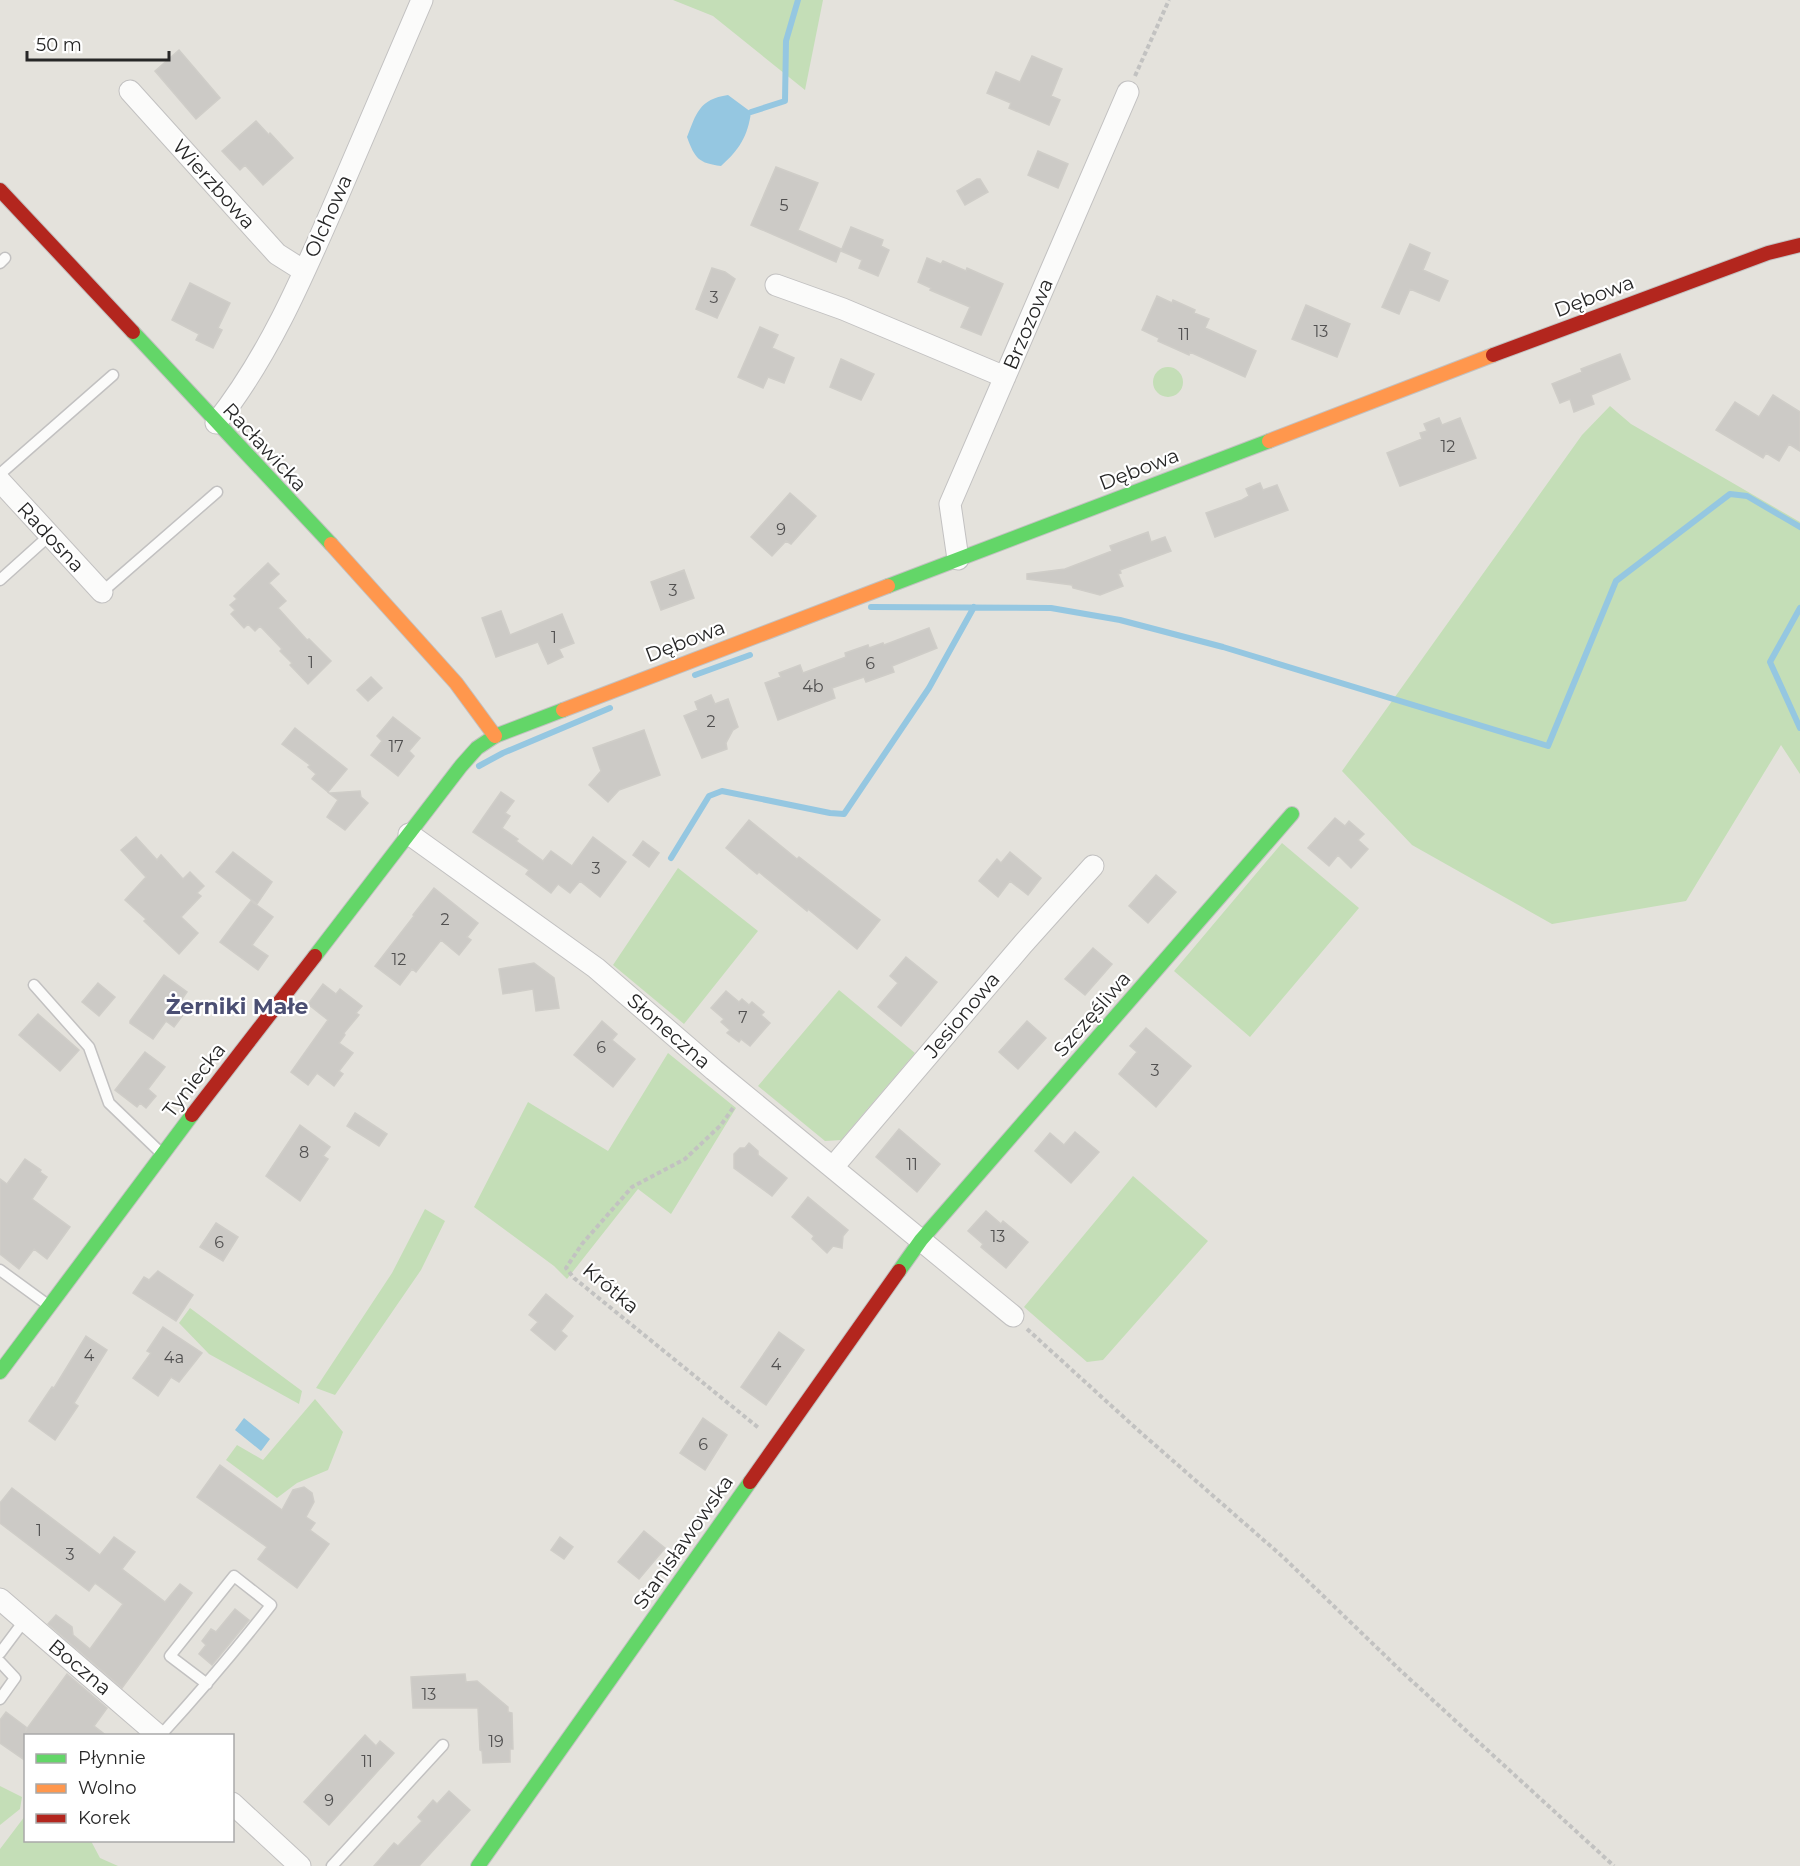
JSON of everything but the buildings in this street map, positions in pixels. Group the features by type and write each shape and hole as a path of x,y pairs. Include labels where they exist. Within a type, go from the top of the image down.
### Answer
{"street":[{"name":"Olchowa","path":"216,423 240,393 281,320 422,0"},
{"name":"Wierzbowa","path":"130,91 277,254 304,271"},
{"name":"Brzozowa","path":"958,559 950,504 1128,92"},
{"name":"Racławicka","path":"0,190 363,579 456,683 495,735"},
{"name":"Dębowa","path":"495,735 1624,305 1758,257 1800,245"},
{"path":"776,285 843,309 1005,377"},
{"name":"Radosna","path":"0,481 102,592"},
{"name":"Tyniecka","path":"0,1372 162,1154 409,834 477,748 495,735"},
{"name":"Szczęśliwa","path":"921,1240 1292,814"},
{"name":"Słoneczna","path":"409,834 596,968 743,1094 1013,1316"},
{"name":"Jesionowa","path":"833,1167 1016,952 1093,866"},
{"name":"Stanisławowska","path":"478,1866 921,1240"},
{"name":"Boczna","path":"0,1599 158,1734"},
{"path":"234,1805 300,1866"}],"lane":[{"path":"0,474 113,375"},
{"path":"102,592 218,492"},
{"path":"0,580 50,535"},
{"path":"34,985 88,1047 110,1103 162,1154"},
{"path":"0,1270 49,1305"},
{"path":"162,1734 230,1659 271,1605 234,1576 170,1656 207,1684"},
{"path":"0,1653 24,1621"},
{"path":"0,1662 15,1678 0,1700"},
{"path":"332,1866 443,1745"}],"path":[{"path":"1128,92 1169,0"},
{"name":"Krótka","path":"743,1094 721,1125 685,1159 632,1187 582,1244 566,1268 574,1278 777,1443"},
{"path":"1013,1316 1139,1431 1283,1557 1401,1671 1614,1866"}],"green space":[{"path":"673,0 823,0 805,90 713,16"},
{"path":"1168,367 1178,372 1183,382 1178,392 1168,397 1158,392 1153,382 1158,372"},
{"path":"1610,406 1631,424 1800,522 1800,774 1781,745 1686,901 1552,924 1412,845 1342,771 1582,435"},
{"path":"1282,843 1359,908 1250,1037 1174,971"},
{"path":"678,868 758,931 684,1024 613,965"},
{"path":"839,990 915,1053 841,1140 825,1141 758,1086"},
{"path":"668,1053 736,1108 671,1214 638,1189 567,1279 554,1266 474,1207 528,1102 608,1151"},
{"path":"1133,1176 1208,1241 1103,1360 1087,1362 1024,1307"},
{"path":"425,1209 445,1221 421,1270 335,1395 316,1388 392,1273"},
{"path":"190,1308 302,1391 299,1404 209,1354 179,1323"},
{"path":"315,1399 343,1432 328,1470 297,1483 277,1498 226,1460 237,1445 263,1460"},
{"path":"0,1786 22,1797 20,1809 0,1825"},
{"path":"24,1817 24,1842 92,1842 100,1858 118,1866 0,1866 0,1849"}],"water":[{"path":"728,95 751,112 742,142 721,166 699,159 687,137 700,109 711,100"},
{"path":"244,1418 270,1439 261,1451 235,1430"}],"waterway":[{"path":"751,112 785,101 786,41 798,0"},
{"path":"871,607 1051,608 1120,620 1223,647 1548,746 1616,581 1730,494 1747,496 1800,527"},
{"path":"671,858 709,796 722,791 844,814 929,688 974,607"},
{"path":"1800,608 1770,662 1800,728"},
{"path":"695,675 750,655"},
{"path":"479,766 503,753 610,708"}],"traffic: fast":[{"path":"133,332 331,544"},
{"path":"888,586 1269,441"},
{"path":"315,956 477,748 495,736 563,710"},
{"path":"899,1271 921,1240 1292,814"},
{"path":"0,1372 192,1115"},
{"path":"478,1866 750,1482"}],"traffic: slow":[{"path":"1269,441 1493,355"},
{"path":"331,544 456,683 495,736"},
{"path":"563,710 888,586"}],"traffic: jam":[{"path":"0,190 133,332"},
{"path":"1493,355 1768,253 1800,245"},
{"path":"192,1115 315,956"},
{"path":"750,1482 899,1271"}],"district":[{"name":"Żerniki Małe","path":"237,1006"}]}
